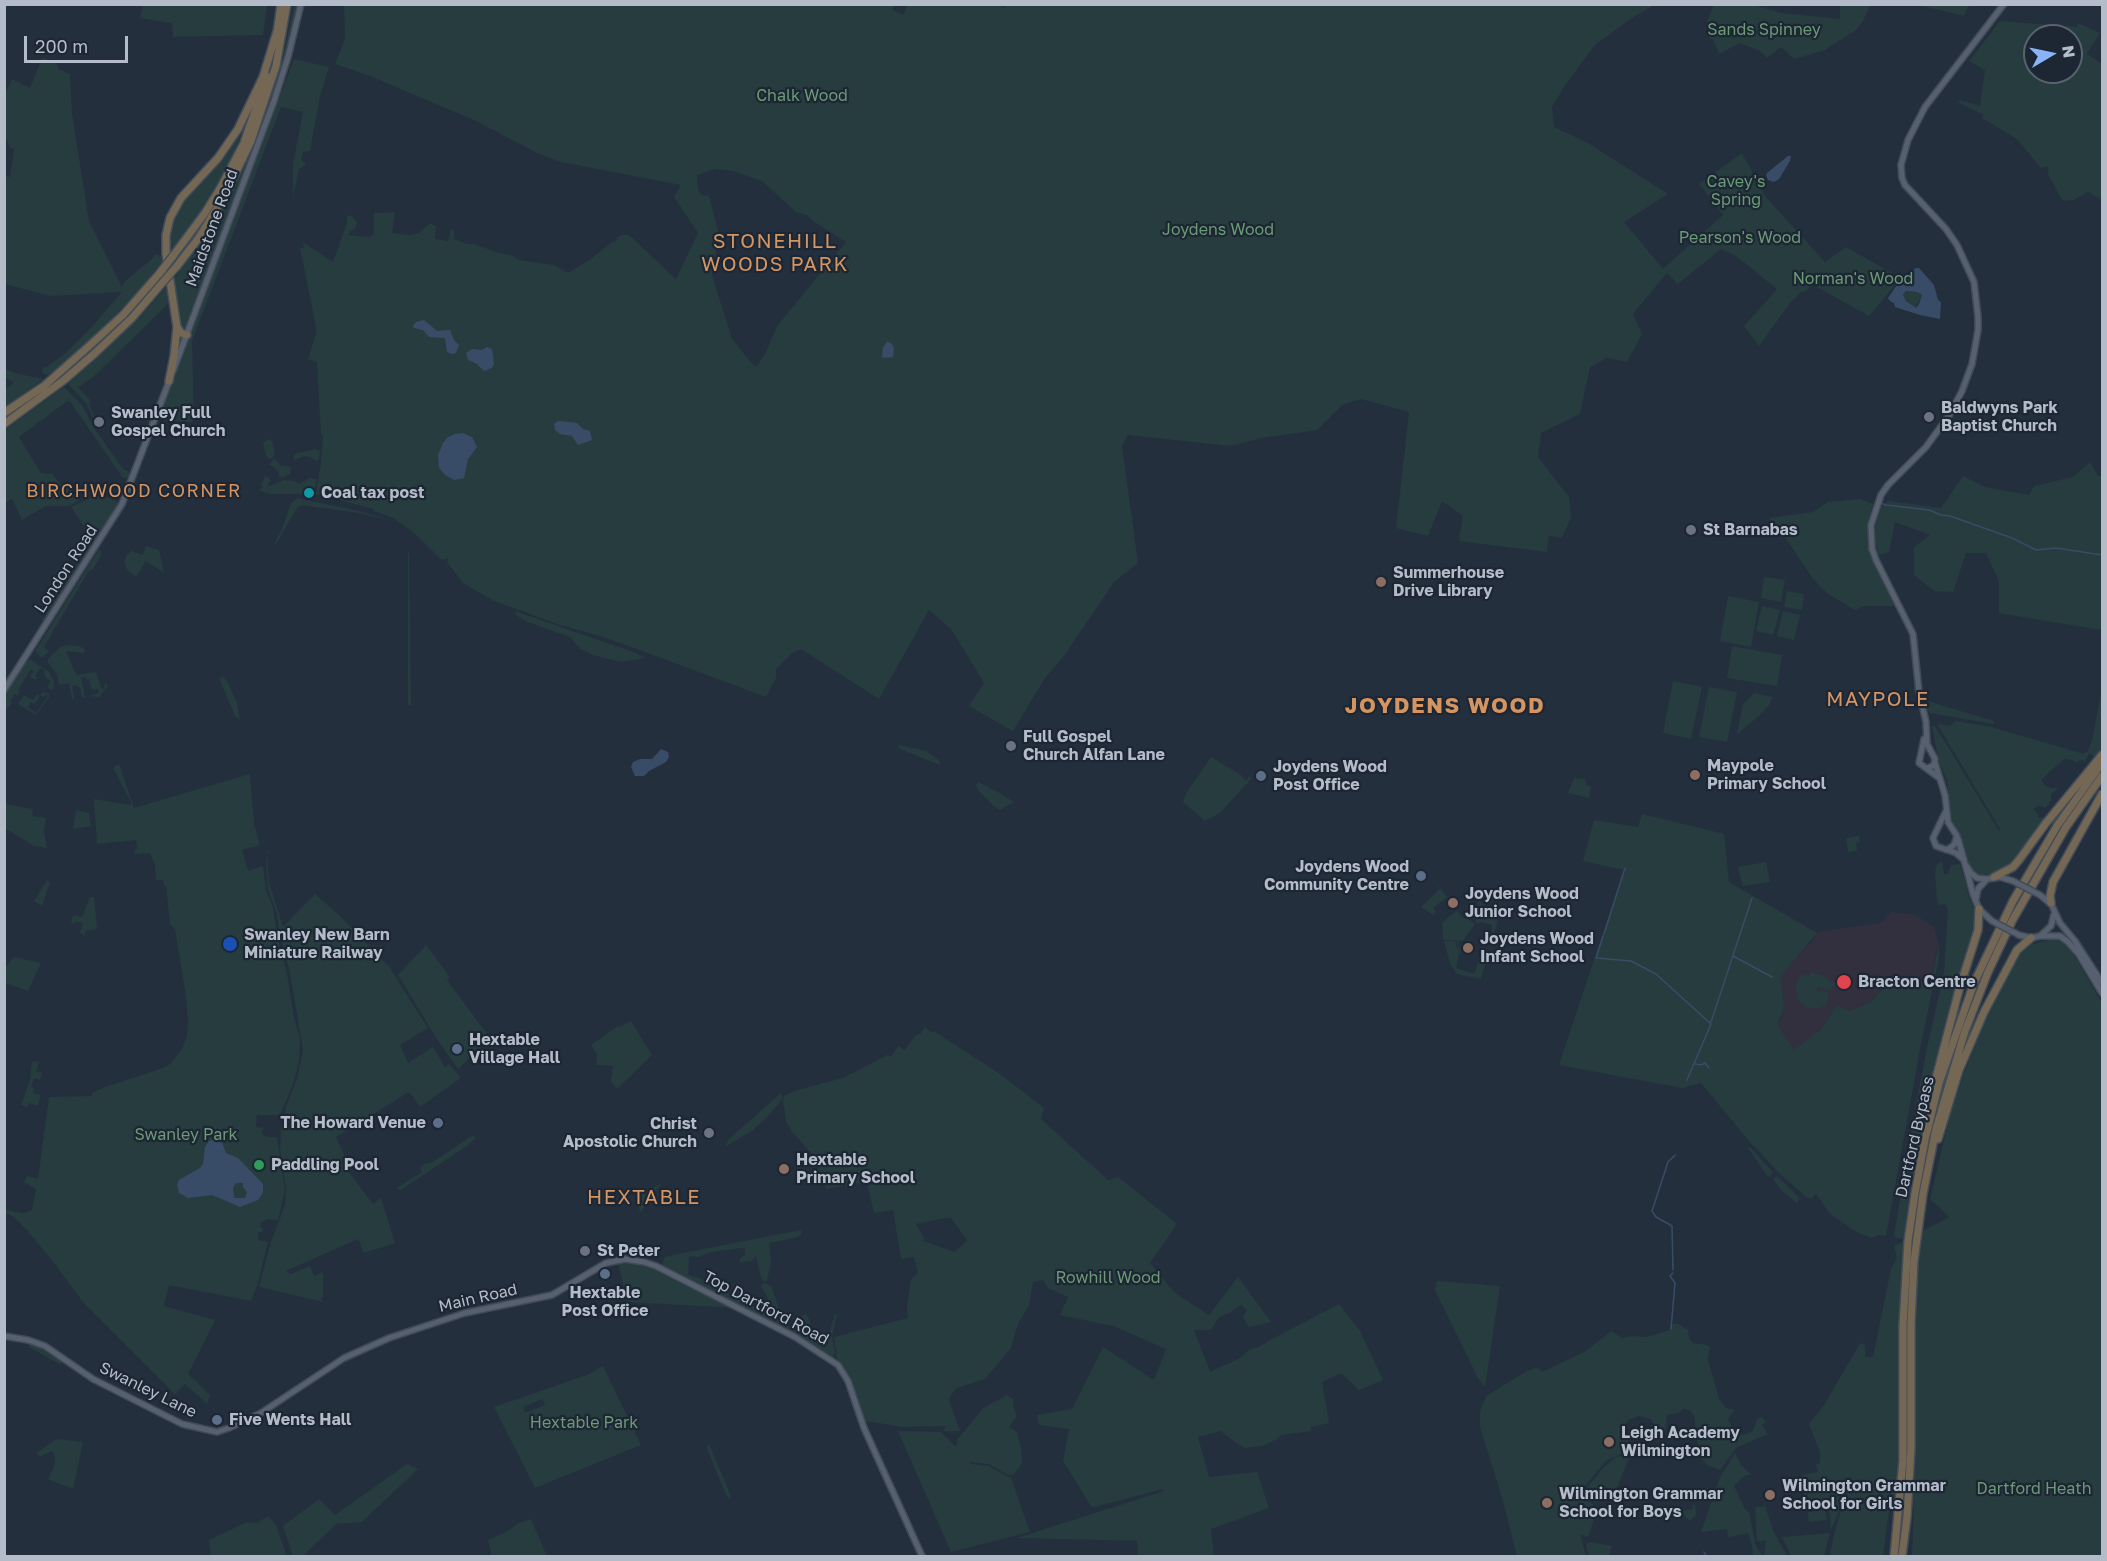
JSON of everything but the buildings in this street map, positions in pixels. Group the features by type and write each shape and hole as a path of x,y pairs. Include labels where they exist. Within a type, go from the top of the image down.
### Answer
{"highway":[{"path":"4,413 44,386 123,315 159,274 205,213 221,187 262,104 281,4"},
{"path":"4,424 64,380 132,318 198,239 225,195 251,141 276,66 288,4"},
{"path":"169,381 177,327 166,254 166,235 170,218 181,198 218,158 238,129 263,77 278,28"},
{"path":"177,327 181,333 187,335"},
{"path":"1991,878 2013,867 2046,823 2103,755"},
{"name":"Dartford Bypass","path":"1894,1557 1903,1460 1904,1290 1915,1193 1939,1083 1958,1026 1994,940 2036,860 2079,794 2103,763"},
{"name":"Dartford Bypass","path":"1902,1557 1911,1449 1912,1291 1923,1194 1936,1129 1965,1031 1988,972 2012,921 2066,827 2103,776"},
{"path":"2052,906 2050,896 2053,882 2103,794"},
{"path":"1925,1140 1936,1080 1959,990 1978,930 1979,909"},
{"path":"1923,1194 1944,1118 1971,1041 2016,950 2031,938"}],"main road":[{"name":"Maidstone Road","path":"141,458 274,101 301,4"},
{"path":"2004,4 1925,107 1904,153 1901,165 1902,178 1911,193 1947,229 1958,245 1974,282 1977,296 1978,330 1968,378 1950,414 1926,447 1881,495 1875,510 1870,536 1872,549 1912,631 1918,692 1926,722 1927,746 1935,760 1938,777 1945,793 1946,810 1979,909 1992,921 2019,935 2031,938 2060,936 2068,942 2103,993"},
{"name":"London Road","path":"4,690 116,515 141,458"},
{"path":"1924,720 1920,764 1938,777"},
{"path":"1922,754 1931,753"},
{"path":"1928,768 1933,766 1935,760"},
{"path":"1946,810 1933,836 1935,844 1941,849 1956,853 1975,877 2002,877 2040,895 2052,906 2060,923 2103,983"},
{"path":"1937,829 1945,826 1952,828"},
{"path":"1948,850 1954,845 1956,835"},
{"path":"1976,899 1978,889 1991,878"},
{"path":"2040,936 2051,926 2054,918 2052,906"},
{"name":"Top Dartford Road","path":"618,1261 636,1260 656,1266 803,1342 838,1365 848,1381 864,1428 921,1557"},
{"name":"Main Road","path":"342,1359 389,1338 465,1313 552,1295 606,1263 618,1261"},
{"name":"Swanley Lane","path":"4,1336 28,1340 45,1346 109,1388 182,1424 210,1431 229,1428 261,1413 342,1359"}],"shaded area":[{"name":"Bracton Centre","path":"1891,912 1915,915 1934,927 1938,942 1932,979 1886,985 1870,1002 1849,1011 1837,1005 1821,1029 1794,1051 1777,1025 1784,1009 1781,976 1786,968 1811,943 1817,933 1881,923"}],"green space":[{"name":"Joydens Wood","path":"895,4 892,10 903,15 908,4 997,4 1004,8 1006,4 1656,4 1595,45 1552,107 1554,127 1588,143 1668,194 1624,222 1663,269 1723,215 1716,205 1710,206 1710,198 1699,184 1742,153 1765,196 1825,262 1846,247 1901,278 1869,316 1813,285 1801,292 1790,303 1759,346 1744,326 1777,289 1736,256 1721,249 1678,284 1667,273 1633,314 1642,334 1627,362 1607,358 1590,367 1580,414 1541,433 1538,457 1569,497 1571,517 1562,538 1549,536 1547,552 1459,541 1463,516 1442,501 1428,536 1396,528 1409,412 1361,399 1342,405 1317,430 1262,438 1230,446 1128,435 1122,446 1138,563 1114,582 1064,656 1045,678 1013,731 969,706 984,683 951,629 929,610 879,699 801,649 792,653 776,669 776,678 766,697 637,649 557,624 492,600 463,583 447,562 449,558 442,560 412,531 393,518 374,511 374,509 316,494 323,435 321,435 317,362 308,359 316,327 300,248 304,248 303,242 333,262 347,217 351,215 357,222 355,229 348,235 369,237 374,234 374,213 395,212 392,233 410,235 419,233 430,223 436,227 435,239 448,241 451,229 454,231 454,239 467,244 511,255 519,260 554,265 568,273 616,241 621,235 629,235 676,279 698,233 674,197 681,185 561,162 537,153 476,121 370,76 335,64 345,39 344,5","holes":["715,169 733,171 762,181 796,212 807,215 846,242 777,326 757,366 754,366 732,339 712,275 719,235 709,196 702,195 698,190 697,175"]},
{"path":"1969,4 1964,16 1919,5"},
{"path":"143,5 267,5 263,35 173,37 172,23 140,18"},
{"path":"294,5 299,5 272,100 187,327 181,329 173,281 178,270 201,241 228,197 250,149 281,65"},
{"name":"Sands Spinney","path":"1714,5 1752,5 1782,13 1840,19 1840,5 1870,5 1856,30 1825,50 1794,59 1781,47 1767,58 1760,51 1740,43 1719,54 1713,40 1709,38 1707,22"},
{"path":"2000,21 2038,24 2023,24 2023,84 2083,84 2083,25 2100,33 2087,54 2102,64 2102,200 2088,192 2074,200 2063,201 2047,173 2049,172 2047,166 2041,168 2017,139 1982,118 1983,115 1958,102 1960,100 1980,106 1985,70 1969,61"},
{"path":"42,58 55,61 59,69 70,74 72,114 89,221 122,287 124,282 155,254 161,256 163,261 113,319 58,369 48,375 42,373 43,368 67,352 122,292 50,296 5,284 5,176 10,177 14,149 10,148 5,135 4,96 12,79 30,88"},
{"path":"294,59 329,67 320,96 310,151 303,152 301,159 306,165 299,169 293,197 293,164 303,112 281,107 192,341 194,420 192,422 165,421 159,417"},
{"path":"256,100 222,178 202,210 169,254 169,234 180,203 204,176"},
{"path":"169,284 172,300 92,378 78,387 90,400 89,404 95,421 86,403 68,384 136,321"},
{"path":"1906,291 1922,295 1915,308 1903,296"},
{"path":"5,369 43,379 5,408 4,390 14,382 5,378"},
{"path":"64,387 82,405 94,428 123,469 129,472 129,477 123,478 70,401 66,402 19,437 41,473 53,474 60,484 72,490 79,501 69,506 46,506 22,520 12,499 5,503 5,430"},
{"path":"268,439 272,441 274,448 274,456 271,459 267,458 263,443"},
{"path":"315,449 320,451 318,461 304,456 295,460 293,458 295,454"},
{"path":"274,458 281,466 291,467 290,474 282,478 279,476 278,470 269,465"},
{"path":"2090,462 2098,476 2102,476 2102,630 1999,613 1999,581 1986,553 1966,553 1953,592 1934,591 1914,575 1914,547 1930,535 1895,522 1889,552 1879,555 1875,543 1876,525 1881,507 1888,501 1941,508 1963,476 1985,487 2029,495 2034,486 2073,477"},
{"path":"265,476 271,480 269,486 284,480 295,481 299,484 309,478 317,479 313,494 269,494 259,490 263,487 260,483 263,482"},
{"path":"99,494 119,502 86,557 83,557 94,540 71,507"},
{"path":"297,498 363,512 387,520 359,513 301,505 276,544 291,503"},
{"path":"1860,499 1873,504 1868,524 1868,546 1893,598 1894,606 1864,606 1855,610 1828,594 1813,579 1781,531 1771,529 1769,518 1813,512 1828,502"},
{"path":"146,546 159,550 164,573 146,561 136,577 127,570 124,561 127,554 132,551 143,555"},
{"path":"100,548 101,556 93,569 88,572 44,647 49,651 42,658 35,651"},
{"path":"409,553 411,705 408,705"},
{"path":"79,562 81,565 45,622 42,620"},
{"path":"1764,577 1785,580 1781,602 1761,598"},
{"path":"1787,591 1804,594 1802,610 1784,607"},
{"path":"1728,596 1759,602 1751,647 1720,641"},
{"path":"1762,606 1780,610 1773,635 1756,631"},
{"path":"515,611 646,658 621,662 593,655 579,648 570,637 525,621 516,615"},
{"path":"1783,611 1800,615 1794,640 1777,636"},
{"path":"69,645 85,649 84,653 66,651 77,675 96,672 101,688 104,689 105,683 108,685 99,697 89,696 99,693 98,689 92,690 89,679 85,677 81,678 85,697 82,697 80,687 77,685 72,686 74,699 72,699 69,683 59,685 57,674 48,663 48,659 60,647"},
{"path":"1732,646 1782,655 1777,686 1727,678"},
{"path":"30,659 49,672 54,682 53,689 47,687 51,681 45,677 44,670 40,668 35,676 36,680 30,677 34,671 31,669 18,690 20,691 18,695 15,694 10,702 12,703 5,710 5,695"},
{"path":"223,677 237,703 240,720 235,716 219,678"},
{"path":"1673,681 1702,687 1691,739 1663,733"},
{"path":"1709,687 1737,692 1727,742 1699,737"},
{"path":"2102,689 2102,748 2095,757 2089,753 2085,762 2064,759 2044,777 2043,783 2057,790 2051,794 2051,800 2046,808 2039,806 2033,809 2038,814 2038,818 2048,817 2013,866 1990,874 1975,875 1969,866 1951,818 1947,780 1939,762 1932,726 1934,725 1947,745 1999,831 2000,829 1937,724 1950,726 1956,721 1991,727 2084,754 2088,751 2092,740"},
{"path":"43,692 49,694 49,697 36,715 18,704 24,695 33,700 37,694 40,696 34,704 31,702 28,707 36,713 48,696 40,695"},
{"path":"1754,693 1773,697 1759,716 1737,734 1743,704"},
{"path":"1924,700 1994,721 1993,724 1930,713"},
{"path":"899,745 926,751 939,760 940,765 898,748"},
{"path":"1211,757 1241,775 1246,781 1249,776 1252,778 1220,813 1205,821 1183,802 1187,792"},
{"name":"Swanley Park","path":"119,764 134,808 250,774 254,824 260,845 242,850 248,871 263,866 266,890 273,907 294,1018 300,1038 299,1062 292,1087 280,1115 257,1115 256,1127 263,1128 262,1134 277,1137 285,1190 278,1220 267,1219 262,1222 260,1226 263,1229 262,1232 258,1232 258,1240 268,1242 251,1301 169,1285 164,1306 215,1320 188,1374 210,1395 207,1404 185,1384 175,1394 83,1302 26,1229 14,1217 5,1213 5,1210 23,1213 32,1210 36,1189 24,1182 27,1176 38,1179 49,1097 92,1096 92,1093 105,1087 163,1068 170,1064 182,1049 187,1036 185,990 175,929 170,924 166,886 163,880 156,880 155,865 150,853 135,854 136,840 97,844 94,799 131,805 113,768"},
{"path":"1574,778 1585,779 1586,785 1591,786 1589,798 1568,793"},
{"path":"978,782 1014,802 1000,810 979,791 976,785"},
{"path":"5,804 33,809 32,816 46,818 44,831 47,848 34,846 5,828"},
{"path":"76,810 89,813 91,826 73,829"},
{"path":"1642,814 1724,834 1729,882 1817,933 1781,976 1784,1009 1777,1025 1794,1050 1821,1029 1837,1005 1849,1011 1871,1002 1886,985 1932,979 1939,942 1939,958 1886,1236 1879,1235 1872,1238 1858,1233 1830,1214 1816,1194 1811,1199 1806,1197 1779,1173 1749,1141 1701,1083 1682,1088 1559,1065 1624,870 1583,861 1594,820 1638,827"},
{"path":"1859,836 1860,842 1856,843 1857,851 1848,852 1846,838"},
{"path":"267,851 270,852 267,855 269,882 283,927 315,894 339,915 390,968 428,1028 400,1045 408,1063 433,1047 445,1067 449,1064 461,1078 420,1107 409,1092 336,1137 345,1157 348,1171 373,1204 381,1198 395,1243 364,1253 358,1239 286,1271 291,1274 310,1266 314,1276 323,1272 323,1297 321,1298 323,1302 259,1287 270,1245 285,1205 286,1189 280,1148 281,1130 286,1107 298,1075 303,1050 277,913 268,889 266,864"},
{"path":"1766,862 1770,882 1743,886 1738,867"},
{"path":"1942,862 1944,874 1948,874 1951,865 1960,864 1977,916 1977,924 1933,1083 1912,1176 1904,1237 1898,1239 1894,1236 1914,1115 1944,973 1948,909 1945,904 1939,905 1937,900 1935,873 1936,866"},
{"path":"1423,867 1447,897 1433,908 1436,911 1433,915 1421,907 1440,889"},
{"path":"47,880 50,882 42,906 34,901"},
{"path":"90,897 94,897 97,929 85,931 85,936 80,933 83,923 75,921 74,924 71,923 73,915 82,917"},
{"path":"1469,899 1474,905 1479,905 1477,902 1479,900 1485,906 1479,914 1498,921 1492,939 1492,925 1481,922 1477,924"},
{"path":"1457,911 1463,918 1475,924 1463,941 1443,940 1442,922"},
{"name":"Dartford Heath","path":"2054,938 2071,950 2102,1003 2102,1556 1912,1556 1914,1508 1890,1502 1883,1556 1830,1556 1845,1497 1831,1530 1828,1499 1805,1502 1801,1475 1818,1472 1816,1464 1820,1463 1820,1452 1809,1424 1824,1405 1859,1345 1863,1343 1865,1346 1865,1357 1873,1357 1891,1269 1897,1258 1894,1246 1949,1217 1930,1199 1951,1111 1963,1076 1983,1024 2018,955 2031,945"},
{"path":"1444,941 1455,941 1459,953 1457,941 1460,942 1458,944 1461,952 1456,968 1474,974 1480,953 1488,953 1481,979 1457,974 1450,963"},
{"path":"426,945 450,977 447,980 490,1038 458,1069 398,975"},
{"path":"14,957 41,963 28,991 5,983 5,968"},
{"path":"1811,972 1822,975 1835,984 1830,991 1817,987 1817,992 1823,990 1829,993 1826,1007 1822,1004 1820,1008 1808,1008 1797,1000 1796,982 1804,974 1809,976"},
{"path":"631,1021 652,1055 617,1089 611,1081 613,1066 596,1065 597,1055 591,1045 618,1026"},
{"name":"Rowhill Wood","path":"925,1027 932,1033 934,1031 1000,1074 1044,1108 1041,1119 1108,1180 1118,1177 1177,1224 1150,1263 1174,1292 1209,1315 1238,1277 1271,1322 1249,1327 1243,1318 1247,1310 1241,1305 1218,1318 1211,1330 1194,1330 1210,1372 1339,1304 1360,1331 1383,1380 1359,1390 1341,1373 1322,1382 1329,1423 1311,1427 1311,1431 1281,1435 1262,1446 1244,1448 1220,1431 1198,1437 1209,1477 1257,1472 1269,1508 1211,1529 1214,1556 1138,1556 1137,1541 1017,1538 1164,1491 1163,1489 1095,1507 1091,1506 1063,1461 1069,1429 1039,1425 1037,1415 1072,1409 1103,1347 1154,1380 1166,1349 1113,1326 1060,1315 1068,1297 1048,1288 1043,1280 1033,1282 1029,1305 1018,1324 1011,1348 985,1379 957,1388 951,1395 949,1400 960,1431 943,1431 946,1426 903,1427 865,1421 851,1381 837,1359 834,1337 908,1318 907,1306 911,1280 918,1273 914,1257 901,1259 893,1210 874,1213 867,1182 826,1189 812,1154 792,1132 786,1121 783,1099 785,1095 798,1090 843,1078 887,1055 891,1057 898,1046 905,1050 915,1036","holes":["951,1218 967,1240 955,1252 923,1241 924,1238 916,1224"]},
{"path":"32,1062 39,1062 36,1071 42,1073 40,1080 34,1078 31,1087 34,1088 33,1093 41,1095 38,1106 29,1103 27,1107 21,1105 30,1080"},
{"path":"781,1093 783,1098 768,1116 753,1130 725,1147 729,1139"},
{"path":"473,1135 476,1138 468,1145 401,1190 397,1188 422,1172 420,1168 425,1164 433,1162"},
{"path":"1750,1147 1773,1172 1768,1177 1748,1148"},
{"path":"1777,1176 1800,1198 1797,1203 1781,1190 1773,1179"},
{"path":"661,1184 641,1213 637,1204 639,1194"},
{"path":"801,1230 798,1237 769,1243 771,1261 767,1281 761,1278 756,1256 752,1261 741,1262 739,1259 745,1255 745,1248 711,1252 699,1257 689,1256 688,1275 700,1278 719,1291 733,1295 769,1315 768,1298 761,1286 764,1283 767,1284 772,1287 779,1310 778,1320 801,1333 800,1318 806,1314 810,1321 809,1337 828,1346 828,1337 835,1314 837,1314 832,1337 835,1352 833,1357 801,1337 662,1264 665,1257 673,1255"},
{"path":"625,1260 644,1262 737,1308 627,1302 618,1262"},
{"path":"1437,1281 1500,1286 1485,1387 1478,1378 1435,1290"},
{"name":"Leigh Academy Wilmington","path":"1670,1324 1678,1324 1688,1330 1689,1339 1693,1343 1710,1347 1708,1359 1719,1399 1726,1408 1735,1410 1728,1419 1735,1433 1743,1435 1753,1431 1757,1419 1762,1417 1766,1422 1762,1425 1768,1434 1736,1448 1720,1470 1709,1466 1700,1458 1694,1416 1690,1410 1683,1409 1679,1413 1667,1415 1665,1434 1638,1448 1634,1453 1635,1443 1639,1445 1663,1432 1663,1428 1655,1426 1651,1419 1639,1416 1628,1420 1625,1426 1630,1448 1625,1453 1607,1460 1584,1487 1585,1494 1597,1511 1588,1537 1580,1534 1586,1556 1517,1556 1480,1427 1480,1412 1486,1396 1527,1371 1536,1368 1542,1372 1586,1351 1611,1331 1622,1338 1647,1337 1670,1330"},
{"path":"29,1342 61,1358 61,1365 29,1347"},
{"name":"Hextable Park","path":"603,1366 641,1445 535,1488 494,1407 587,1375","holes":["542,1399 545,1405 525,1413 523,1407"]},
{"path":"1007,1395 1014,1400 1013,1406 1017,1416 1009,1427 1017,1432 1022,1463 1014,1474 1008,1475 989,1464 969,1462 988,1466 1011,1478 1030,1532 951,1552 898,1431 941,1432 956,1447 958,1439 983,1408"},
{"path":"57,1439 83,1442 73,1489 48,1479 54,1467 55,1456 52,1451 39,1457 36,1453"},
{"path":"709,1444 731,1496 730,1499 726,1495 708,1451"},
{"path":"1634,1453 1628,1460 1617,1488 1608,1490 1596,1503 1586,1489 1603,1468 1616,1457"},
{"path":"1735,1453 1742,1466 1751,1474 1745,1476 1734,1486 1745,1509 1749,1512 1756,1546 1762,1556 1753,1556 1748,1533 1728,1537 1727,1529 1701,1532 1720,1477"},
{"path":"407,1464 418,1469 362,1522 336,1524 303,1556 293,1556 283,1526 319,1499 335,1515"},
{"path":"1764,1503 1773,1530 1787,1556 1764,1556 1766,1541 1757,1541 1755,1507 1764,1507"},
{"path":"1692,1505 1695,1505 1696,1515 1690,1521 1681,1511 1693,1509"},
{"path":"1825,1510 1827,1520 1809,1522 1808,1512"},
{"path":"268,1516 276,1525 287,1556 211,1556 209,1540 247,1522 257,1523"},
{"path":"531,1519 547,1556 492,1556 488,1540"},
{"path":"1830,1533 1824,1556 1791,1556 1782,1537"},
{"path":"1591,1542 1612,1546 1609,1556 1588,1556 1586,1544"}],"water":[{"path":"1791,156 1790,161 1779,179 1774,182 1768,180 1767,173"},
{"path":"1916,268 1919,268 1934,285 1938,300 1941,302 1940,319 1895,307 1888,298 1897,285","holes":["1906,291 1922,295 1916,308 1906,301 1903,295"]},
{"path":"424,320 437,331 450,330 459,345 456,353 447,352 445,338 429,337 423,330 414,328 416,322"},
{"path":"887,342 891,343 894,348 893,357 882,358 883,347"},
{"path":"487,347 492,349 494,363 492,368 484,371 477,364 468,360 466,353 472,349 482,350"},
{"path":"558,421 577,423 583,429 590,431 592,440 578,445 572,436 560,434 555,430 554,424"},
{"path":"463,433 472,437 477,447 468,459 464,478 454,480 439,468 438,455 448,437"},
{"path":"661,749 668,752 669,757 666,762 644,776 635,776 631,767 633,762 640,759 652,759"},
{"path":"215,1139 222,1142 226,1153 238,1158 263,1184 263,1193 258,1200 240,1207 212,1195 188,1198 179,1193 177,1185 179,1180 200,1168 203,1164 205,1147 209,1141","holes":["236,1183 243,1183 247,1192 245,1198 234,1198 233,1188"]}],"waterway":[{"path":"1881,503 1929,510 1950,516 2012,538 2036,550 2056,548 2102,555"},
{"path":"1604,934 1624,871"},
{"path":"1711,1022 1752,898"},
{"path":"1603,936 1596,958 1631,961 1656,974 1711,1024 1687,1080"},
{"path":"1733,956 1772,977"},
{"path":"1695,1064 1705,1063 1709,1068"},
{"path":"1673,1270 1672,1226 1656,1217 1652,1211 1668,1162 1675,1155"},
{"path":"1671,1329 1675,1283 1670,1276 1673,1273"},
{"path":"1704,1552 1706,1556"}],"place":[{"name":"Baldwyns Park Baptist Church","path":"1929,417"},
{"name":"Swanley Full Gospel Church","path":"99,422"},
{"name":"Coal tax post","path":"309,493"},
{"name":"St Barnabas","path":"1691,530"},
{"name":"Summerhouse Drive Library","path":"1381,582"},
{"name":"Full Gospel Church Alfan Lane","path":"1011,746"},
{"name":"Maypole Primary School","path":"1695,775"},
{"name":"Joydens Wood Post Office","path":"1261,776"},
{"name":"Joydens Wood Community Centre","path":"1421,876"},
{"name":"Joydens Wood Junior School","path":"1453,903"},
{"name":"Swanley New Barn Miniature Railway","path":"230,944"},
{"name":"Joydens Wood Infant School","path":"1468,948"},
{"name":"Bracton Centre","path":"1844,982"},
{"name":"Hextable Village Hall","path":"457,1049"},
{"name":"The Howard Venue","path":"438,1123"},
{"name":"Christ Apostolic Church","path":"709,1133"},
{"name":"Paddling Pool","path":"259,1165"},
{"name":"Hextable Primary School","path":"784,1169"},
{"name":"St Peter","path":"585,1251"},
{"name":"Hextable Post Office","path":"605,1274"},
{"name":"Five Wents Hall","path":"217,1420"},
{"name":"Leigh Academy Wilmington","path":"1609,1442"},
{"name":"Wilmington Grammar School for Girls","path":"1770,1495"},
{"name":"Wilmington Grammar School for Boys","path":"1547,1503"}],"district":[{"name":"STONEHILL WOODS PARK","path":"775,254"},
{"name":"BIRCHWOOD CORNER","path":"134,491"},
{"name":"MAYPOLE","path":"1878,700"},
{"name":"JOYDENS WOOD","path":"1445,706"},
{"name":"HEXTABLE","path":"644,1198"}],"park label":[{"name":"Chalk Wood","path":"802,96"},
{"name":"Cavey's Spring","path":"1736,191"},
{"name":"Pearson's Wood","path":"1740,238"},
{"name":"Norman's Wood","path":"1853,279"}]}
